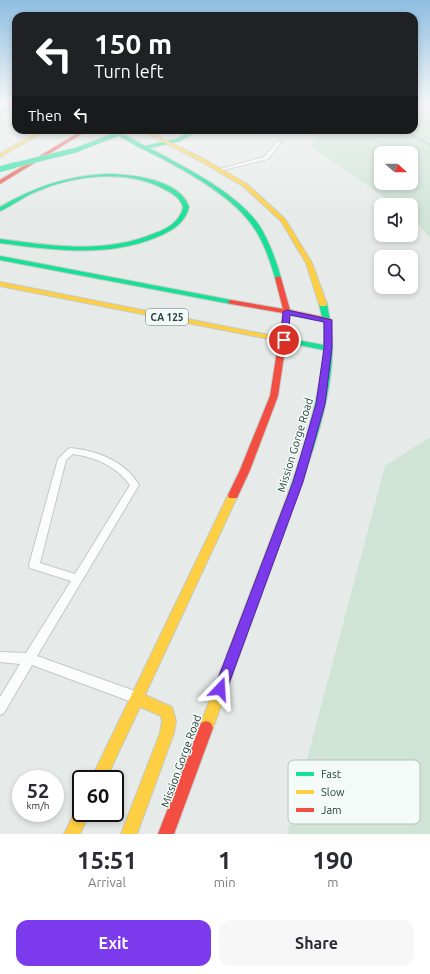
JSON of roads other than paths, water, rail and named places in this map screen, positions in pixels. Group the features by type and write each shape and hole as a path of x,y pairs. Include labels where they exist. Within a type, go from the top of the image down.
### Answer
{"main road":[{"path":"0,156 24,142"},
{"path":"0,182 67,142"},
{"path":"0,169 76,150 97,142"},
{"path":"102,770 245,470 274,396 284,340 287,312 274,262 252,220 224,194 192,172 134,142"},
{"name":"Mission Gorge Road","path":"166,142 219,170 245,186 283,220 309,263 328,320 328,348 321,404 298,482 166,834"},
{"path":"144,148 175,142"},
{"path":"0,210 39,188 60,182 106,177 151,182 169,188 180,196 185,203 185,214 177,224 161,234 144,241 122,247 78,250 0,241"},
{"name":"CA 125","path":"0,258 328,320"},
{"name":"CA 125","path":"0,284 328,348"},
{"path":"129,834 167,732 169,721 167,712 159,707 136,698"},
{"path":"72,834 78,822"}],"lane":[{"path":"219,170 266,158 279,142"},
{"path":"0,709 135,485 130,476 110,462 89,454 71,451 62,459 34,564 78,578"},
{"path":"0,657 29,659 136,698"}],"waterway":[{"path":"424,142 430,145"}]}
